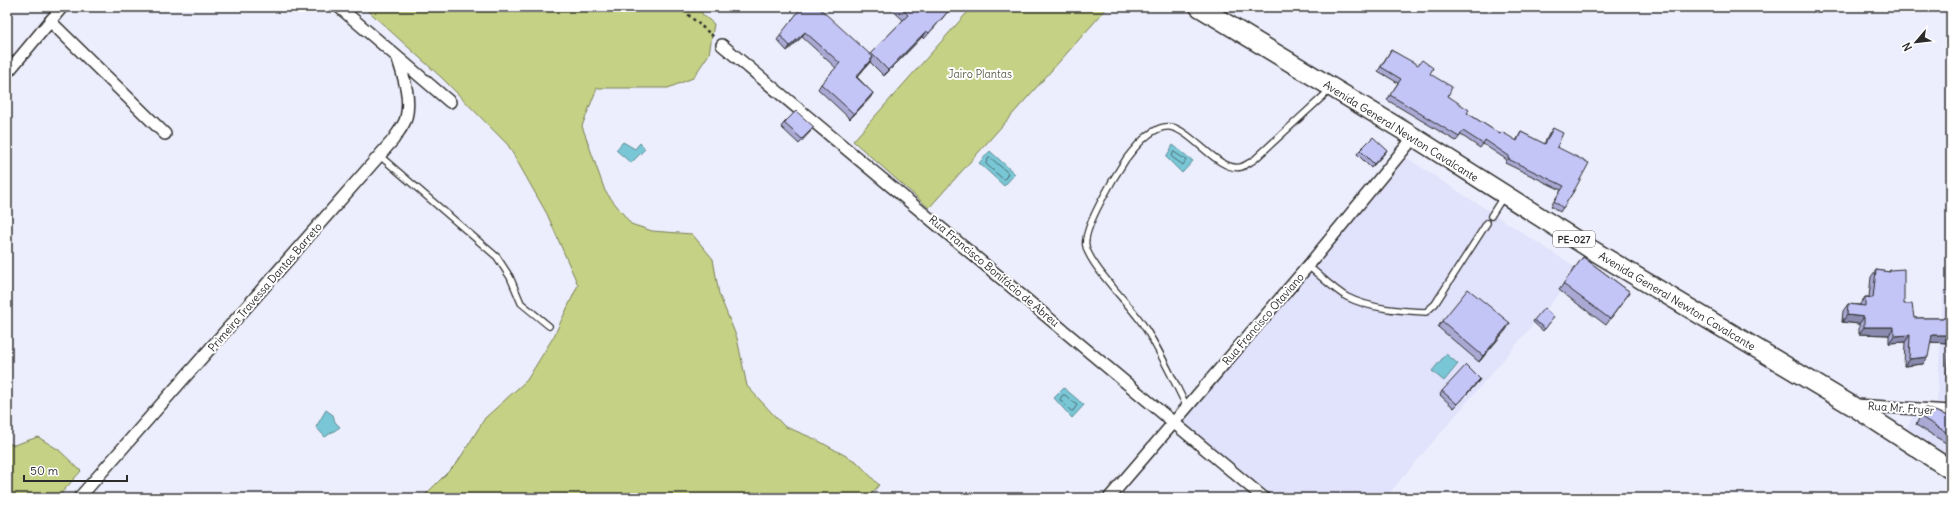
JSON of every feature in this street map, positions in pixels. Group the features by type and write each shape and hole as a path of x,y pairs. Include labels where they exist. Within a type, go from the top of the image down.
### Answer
{"main road":[{"name":"Avenida General Newton Cavalcante","path":"1199,7 1414,137 1589,248 1851,405 1951,470"}],"street":[{"path":"7,73 62,7"},
{"path":"339,7 450,102"},
{"path":"50,22 165,134"},
{"name":"Rua Francisco Bonifácio de Abreu","path":"722,44 1264,498"},
{"name":"Primeira Travessa Dantas Barreto","path":"79,498 393,140 406,119 408,101 405,80 398,59"},
{"name":"Rua Francisco Otaviano","path":"1109,498 1308,266 1414,137"},
{"name":"Rua Mr. Fryer","path":"1851,405 1951,412"}],"lane":[{"path":"1187,407 1140,320 1089,258 1085,245 1088,231 1116,174 1129,155 1146,138 1158,129 1171,127 1187,134 1220,161 1231,167 1241,167 1254,160 1332,88"},
{"path":"380,156 497,257 507,272 521,303 549,326"},
{"path":"1490,216 1504,195"},
{"path":"1308,266 1347,296 1365,304 1426,312 1435,304 1487,223"}],"path":[{"path":"679,7 722,44"}],"shaded area":[{"path":"1407,158 1580,270 1385,498 1275,498 1182,422"},
{"path":"1943,291 1951,291 1951,403 1937,402"},
{"path":"1913,415 1951,418 1951,458 1907,428"}],"green space":[{"path":"364,7 701,7 702,14 714,24 709,54 693,78 668,88 597,88 582,126 605,191 631,224 652,231 692,234 713,259 719,294 737,338 747,386 784,426 815,439 857,462 879,485 868,498 422,498 457,463 485,418 527,380 554,336 578,285 547,214 508,145 442,78"},
{"name":"Jairo Plantas","path":"972,7 1108,7 929,208 853,141"},
{"path":"38,437 59,450 81,471 57,498 7,498 7,443 14,445"}],"water":[{"path":"623,142 635,149 640,143 645,149 631,163 616,150"},
{"path":"1173,145 1193,161 1182,173 1166,157"},
{"path":"990,151 1015,174 1004,186 979,163"},
{"path":"1446,354 1458,364 1444,381 1432,371"},
{"path":"1064,388 1084,405 1072,418 1054,398"},
{"path":"326,410 333,415 335,422 340,427 325,437 316,427"}],"building":[{"path":"802,7 818,7 873,57 856,77 873,93 854,114 821,84 840,63 805,32 790,46 780,35"},
{"path":"900,7 951,8 929,33 926,31 888,70 871,53 908,15"},
{"path":"1391,50 1418,65 1422,60 1433,68 1430,74 1452,87 1448,96 1469,110 1467,113 1500,134 1502,132 1517,141 1521,132 1545,144 1553,128 1563,133 1557,147 1589,163 1563,208 1554,201 1564,186 1508,159 1509,156 1485,140 1483,144 1463,131 1459,137 1390,95 1401,79 1381,67"},
{"path":"796,111 814,127 802,139 784,123"},
{"path":"1373,137 1387,150 1374,164 1360,150"},
{"path":"1583,257 1630,292 1610,319 1563,284"},
{"path":"1904,269 1904,304 1912,304 1914,318 1951,318 1951,335 1932,335 1928,357 1909,359 1910,335 1894,336 1894,327 1864,327 1864,317 1847,315 1848,304 1865,306 1865,297 1873,298 1876,270 1890,272 1890,270"},
{"path":"1468,289 1510,323 1483,356 1442,321"},
{"path":"1544,308 1554,317 1545,329 1534,320"},
{"path":"1466,365 1480,379 1457,404 1442,391"},
{"path":"1926,408 1951,417 1951,435 1921,417"}]}
